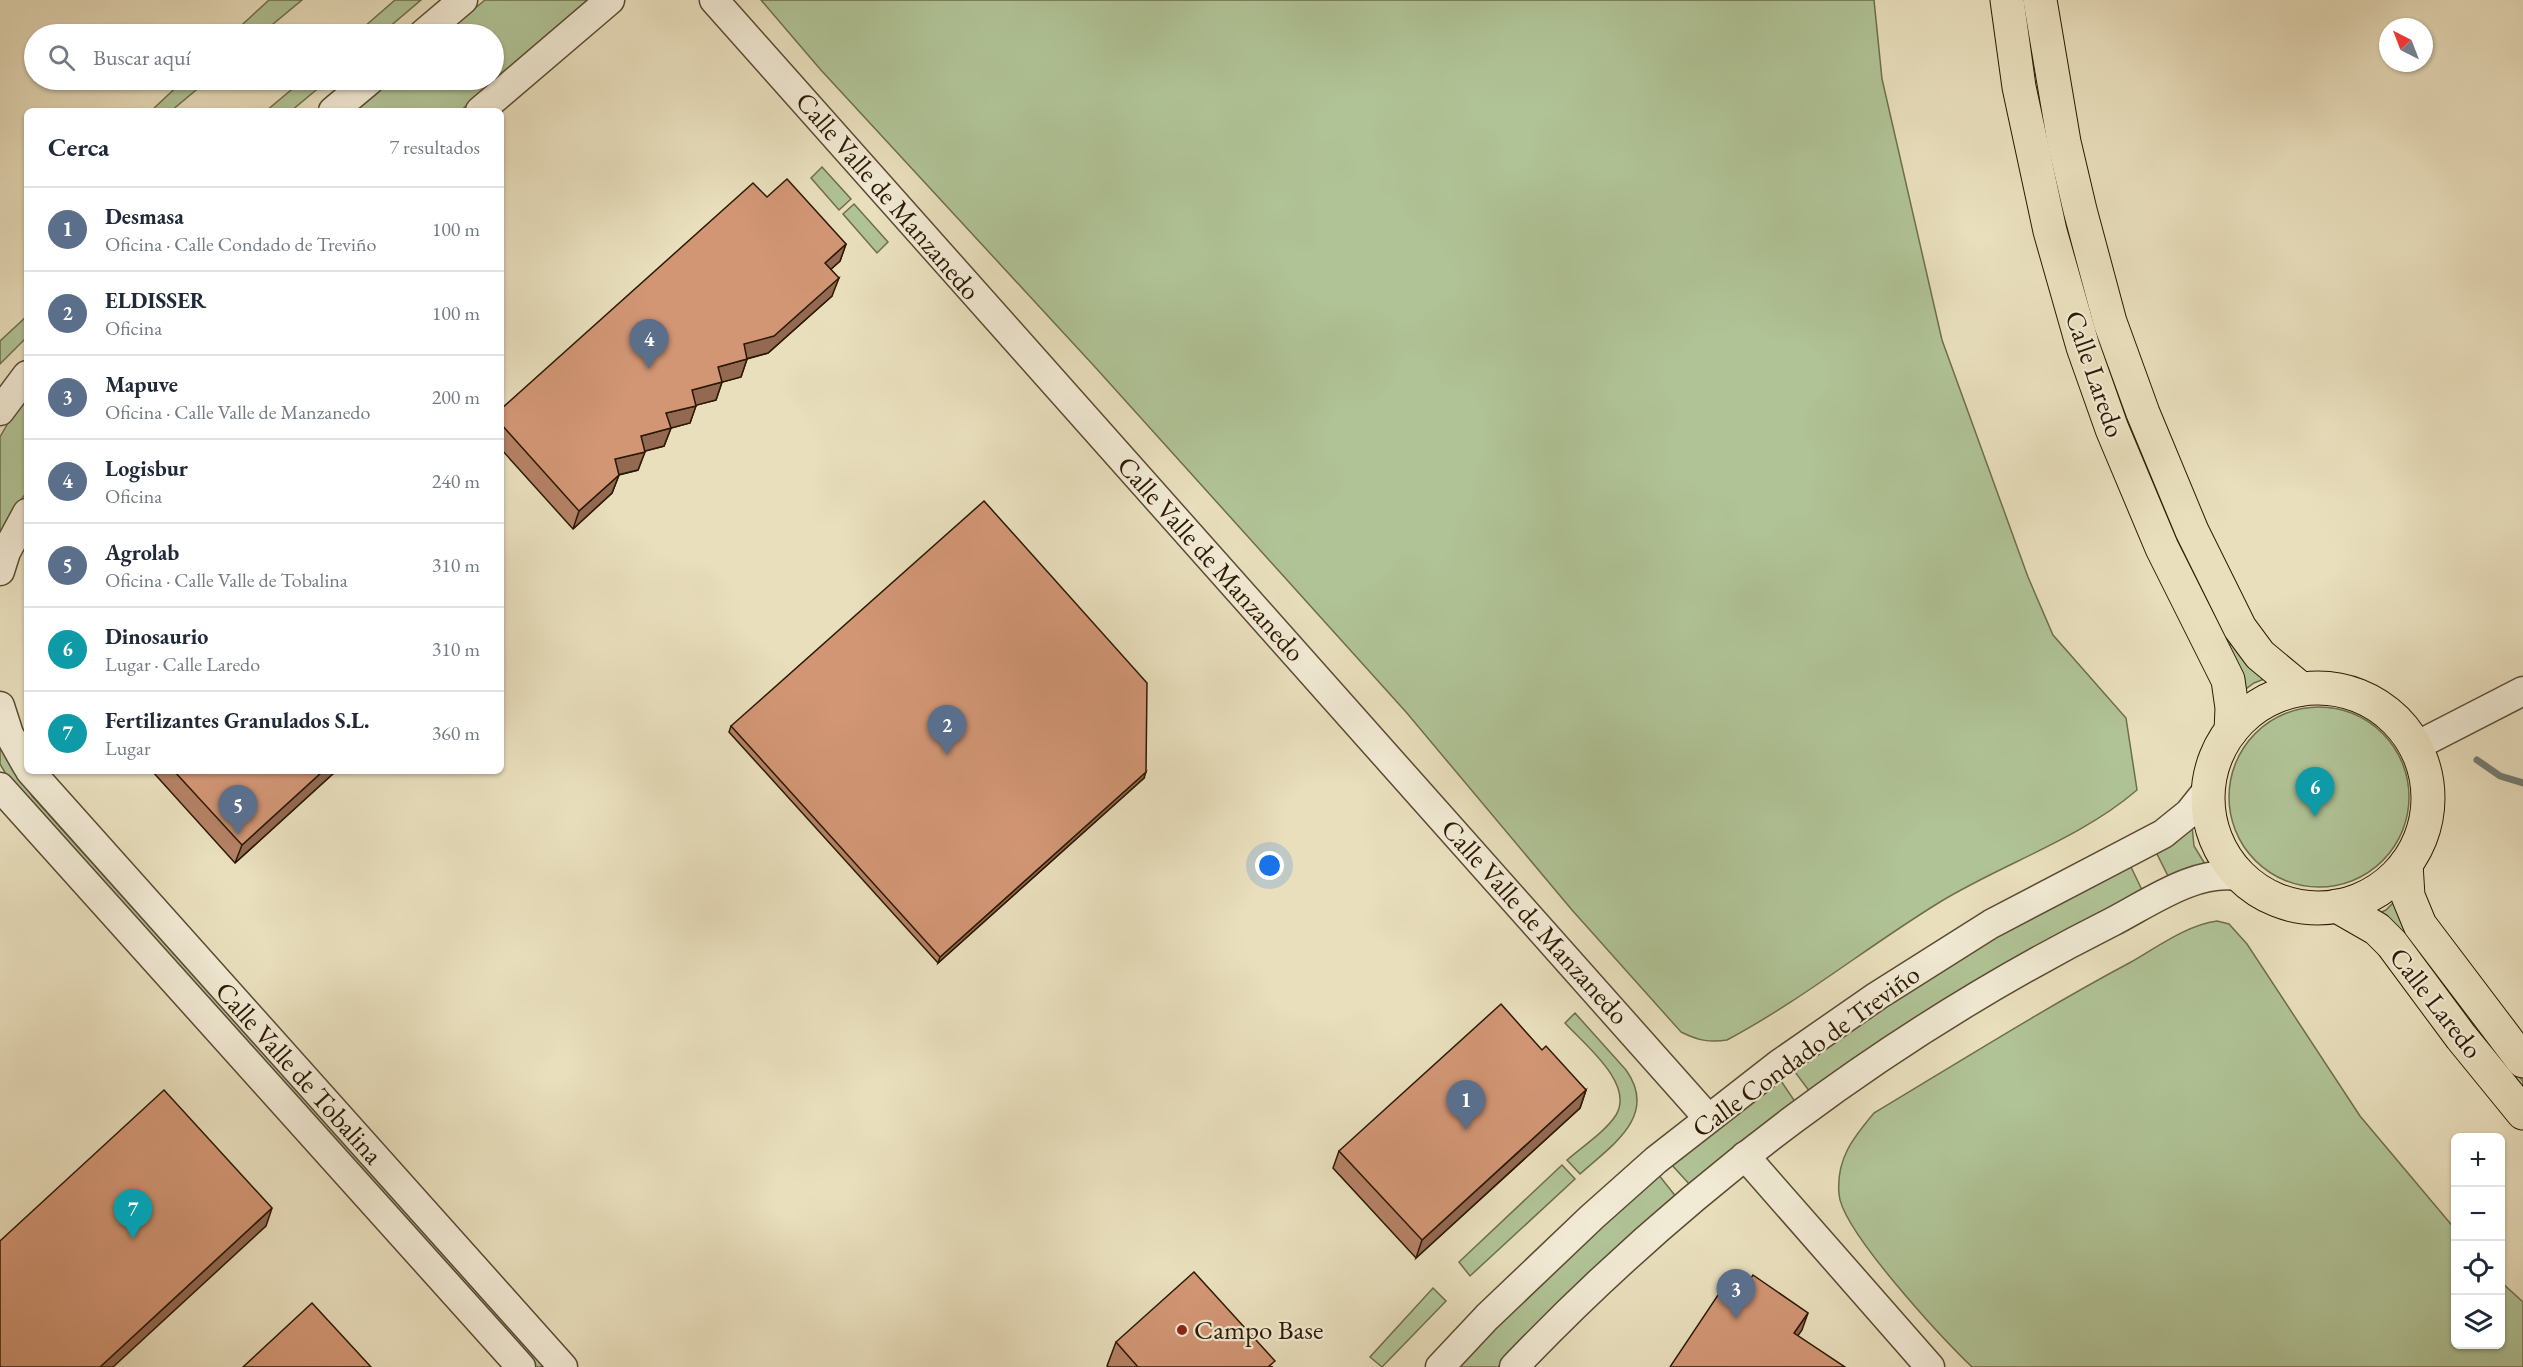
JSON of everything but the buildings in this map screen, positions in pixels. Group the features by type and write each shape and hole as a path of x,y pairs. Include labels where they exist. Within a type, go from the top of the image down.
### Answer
{"main road":[{"name":"Calle Laredo","path":"2007,0 2019,87 2050,231 2083,347 2112,429 2162,548 2228,680 2232,708 2230,732"},
{"name":"Calle Laredo","path":"2040,0 2062,131 2080,210 2110,322 2143,413 2192,531 2240,628 2260,655 2301,689"},
{"path":"2324,688 2346,691 2367,699 2387,711 2403,727 2416,746 2425,769 2428,794 2424,827 2406,864 2375,892 2357,901 2337,906 2312,908 2286,903 2262,893 2242,877 2226,858 2215,836 2209,812 2209,788 2216,758 2230,732 2244,716 2262,704 2280,694 2301,689 2324,688"},
{"name":"Calle Laredo","path":"2406,864 2408,896 2420,926 2523,1061"},
{"name":"Calle Laredo","path":"2337,906 2377,929 2392,944 2461,1036 2523,1113"}],"street":[{"path":"435,24 463,0"},
{"path":"484,108 610,0"},
{"name":"Calle Valle de Manzanedo","path":"714,0 1708,1118"},
{"path":"337,108 358,90"},
{"path":"0,411 24,379"},
{"path":"0,571 6,552 24,519"},
{"path":"2416,746 2523,691"},
{"name":"Calle Valle de Tobalina","path":"0,706 9,734 24,760"},
{"name":"Calle Valle de Tobalina","path":"33,774 563,1367"},
{"name":"Calle Condado de Treviño","path":"1440,1367 1559,1246 1656,1160 1708,1118 1814,1039 1954,946 2030,903 2163,834 2189,813 2209,788"},
{"name":"Calle Valle de Tobalina","path":"3,791 521,1367"},
{"name":"Calle Condado de Treviño","path":"1514,1367 1595,1285 1691,1200 1745,1156 1898,1045 2022,969 2190,883 2221,876 2242,877"},
{"path":"1745,1156 1930,1367"}],"green space":[{"path":"269,0 302,0 273,24 243,24"},
{"path":"395,0 421,0 393,24 367,24"},
{"path":"485,0 592,0 504,74 504,24 456,24"},
{"path":"761,0 1874,0 1882,79 1942,340 2028,577 2053,635 2126,718 2137,790 2091,823 1940,902 1782,1008 1727,1040 1703,1040 1681,1032 1572,910 1406,712 1095,367 820,69"},
{"path":"173,90 196,90 175,108 154,108"},
{"path":"291,90 316,90 295,108 270,108"},
{"path":"379,90 485,90 464,108 358,108"},
{"path":"822,167 851,199 839,210 811,178"},
{"path":"854,204 888,242 877,253 843,214"},
{"path":"24,319 24,340 0,364 0,341"},
{"path":"24,400 24,496 16,506 0,538 0,437"},
{"path":"2234,643 2267,678 2243,691 2227,646"},
{"path":"2319,707 2353,714 2369,722 2383,733 2394,747 2402,763 2409,797 2402,831 2394,847 2383,861 2369,872 2353,880 2319,887 2285,880 2269,872 2255,861 2244,847 2236,831 2229,797 2236,763 2244,747 2255,733 2269,722 2285,714"},
{"path":"0,740 32,796 546,1367 536,1367 10,781 0,764"},
{"path":"2192,826 2194,846 2205,864 2169,878 2156,852 2174,844"},
{"path":"2130,865 2143,892 1810,1092 1792,1068 1998,935"},
{"path":"2397,899 2417,940 2410,946 2377,914 2386,910"},
{"path":"2217,921 2229,924 2247,944 2360,1116 2451,1224 2451,1349 2505,1349 2505,1286 2523,1302 2523,1367 1972,1367 1895,1284 1874,1257 1844,1211 1839,1194 1839,1181 1843,1160 1853,1140 1874,1113 2033,1017 2172,937 2206,923"},
{"path":"2427,956 2523,1081 2523,1094 2421,961"},
{"path":"1575,1013 1626,1070 1635,1087 1637,1102 1634,1116 1627,1129 1580,1174 1567,1160 1606,1127 1616,1115 1620,1103 1619,1090 1605,1065 1565,1023"},
{"path":"1779,1078 1796,1103 1691,1186 1671,1164"},
{"path":"1562,1165 1575,1179 1470,1276 1459,1262"},
{"path":"1658,1174 1677,1198 1498,1367 1455,1367 1517,1302"},
{"path":"1433,1288 1446,1301 1382,1367 1370,1357"}],"waterway":[{"path":"2477,760 2500,776 2523,783"}],"place":[{"name":"Logisbur","path":"649,369"},
{"name":"ELDISSER","path":"947,755"},
{"name":"Dinosaurio","path":"2315,817"},
{"name":"Agrolab","path":"238,835"},
{"name":"Desmasa","path":"1466,1130"},
{"name":"Fertilizantes Granulados S.L.","path":"133,1239"},
{"name":"Mapuve","path":"1736,1319"},
{"name":"Campo Base","path":"1182,1330"}]}
